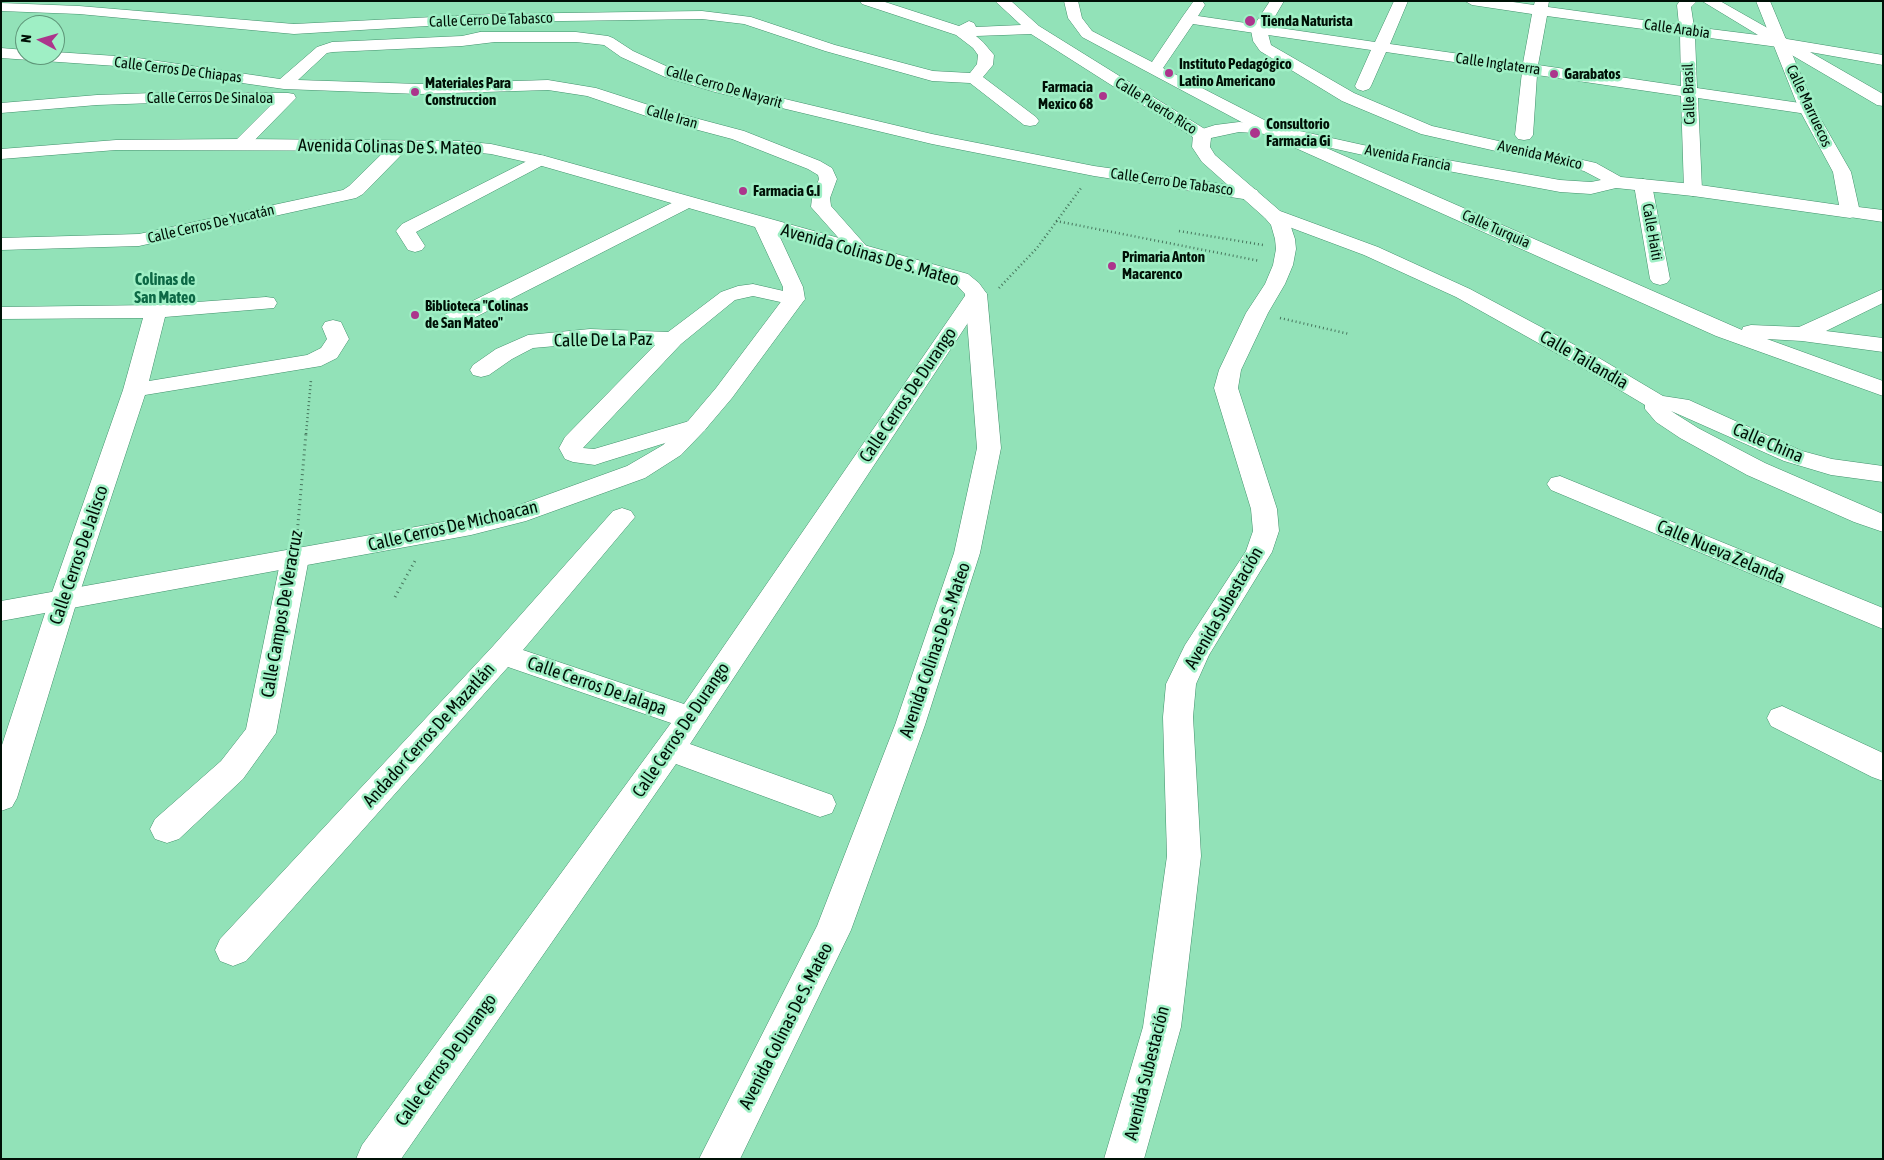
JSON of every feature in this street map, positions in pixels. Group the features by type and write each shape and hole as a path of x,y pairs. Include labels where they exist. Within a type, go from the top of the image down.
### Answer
{"street":[{"path":"867,1 961,32 978,45 986,55 985,65 974,78 1030,121"},
{"path":"1071,1 1075,18 1087,34 1268,129"},
{"path":"1154,70 1200,1"},
{"path":"1260,30 1277,1"},
{"path":"1363,86 1401,1"},
{"name":"Calle Arabia","path":"1472,1 1541,6 1883,60"},
{"name":"Calle Brasil","path":"1690,1 1684,6 1687,30 1693,190"},
{"path":"1710,1 1883,101"},
{"name":"Calle Marruecos","path":"1763,1 1808,108 1842,172 1850,212"},
{"path":"961,32 994,6 1034,29"},
{"path":"1524,135 1530,68 1541,6"},
{"name":"Calle Cerro De Tabasco","path":"1,7 80,10 294,29 494,18 702,15 746,20 830,48 932,76 974,78"},
{"path":"660,16 670,23 740,34"},
{"name":"Calle Inglaterra","path":"1188,19 1808,108"},
{"name":"Calle Cerro De Nayarit","path":"294,29 320,34 367,38 576,38 608,41 627,54 671,74 721,90 932,139 1094,171"},
{"path":"961,32 1034,29"},
{"name":"Calle Puerto Rico","path":"1034,29 1202,135"},
{"name":"Avenida México","path":"1260,30 1260,41 1273,55 1378,112 1427,130 1590,167 1616,182 1693,190 1883,216"},
{"path":"241,144 322,50 332,47 462,42 495,37"},
{"name":"Calle Cerros De Chiapas","path":"1,53 15,54"},
{"name":"Calle Cerros De Chiapas","path":"65,58 131,62 286,91"},
{"name":"Calle Iran","path":"419,89 548,85 566,87 590,91 655,113 738,135 826,172 828,179 821,198 821,207 859,249"},
{"name":"Calle Cerros De Sinaloa","path":"1,108 97,100 286,91 339,96 419,89"},
{"name":"Avenida Francia","path":"1202,135 1215,130 1239,127 1268,129 1363,150 1560,186 1591,188 1616,182"},
{"name":"Calle Turquia","path":"1268,129 1724,330 1883,388"},
{"path":"1202,135 1201,147 1208,158 1272,214 1280,224 1284,257"},
{"name":"Avenida Colinas De S. Mateo","path":"1,154 116,145 460,146 491,149 539,160 960,278 972,287 987,292 989,448 967,553 910,726 833,930 719,1159"},
{"name":"Calle Cerros De Yucatán","path":"1,244 139,240 349,194 356,190 400,146"},
{"path":"1072,152 1094,171"},
{"path":"415,246 406,231 408,228 539,160"},
{"name":"Calle Cerro De Tabasco","path":"1094,171 1250,194"},
{"name":"Calle Haiti","path":"1643,185 1660,279"},
{"path":"452,320 686,202"},
{"name":"Calle Tailandia","path":"1272,214 1371,251 1463,293 1591,363 1657,402 1657,409 1664,417 1698,438 1756,469 1883,523"},
{"path":"764,224 793,287 794,299 724,393 696,426 595,457 582,457 574,454 571,448 574,442 672,339 728,296 738,292 753,290 794,299"},
{"name":"Avenida Subestación","path":"1124,1159 1162,1027 1184,856 1178,717 1181,684 1195,653 1259,552 1266,530 1264,508 1226,388 1230,370 1257,313 1275,284 1284,257"},
{"name":"Calle Cerros De Durango","path":"376,1159 670,749 987,292"},
{"path":"1802,334 1883,295"},
{"path":"1,313 156,311 266,303"},
{"name":"Calle Cerros De Jalisco","path":"1,798 63,601 135,390 156,311"},
{"path":"135,390 321,357 338,339 333,327"},
{"path":"1724,330 1802,334 1883,345"},
{"name":"Calle De La Paz","path":"481,370 504,354 528,342 590,336 672,339"},
{"name":"Calle China","path":"1657,402 1682,405 1802,459 1831,467 1883,474"},
{"name":"Calle Cerros De Michoacan","path":"295,558 429,534 517,515 636,472 672,450 696,426"},
{"name":"Calle Nueva Zelanda","path":"1560,484 1883,619"},
{"name":"Andador Cerros De Mazatlán","path":"233,950 503,654 622,518"},
{"path":"1,611 295,558"},
{"name":"Calle Campos De Veracruz","path":"167,828 232,770 261,733 295,558"},
{"name":"Calle Cerros De Jalapa","path":"503,654 690,718"},
{"path":"1782,718 1883,768"},
{"path":"670,749 820,804"}],"path":[{"path":"987,292 1037,248 1081,188"},
{"path":"1056,221 1284,257"},
{"path":"1179,231 1284,257"},
{"path":"1257,313 1349,334"},
{"name":"Calle Campos De Veracruz","path":"295,558 321,357"},
{"path":"395,597 429,534"}],"place":[{"name":"Tienda Naturista","path":"1250,21"},
{"name":"Instituto Pedagógico Latino Americano","path":"1169,73"},
{"name":"Garabatos","path":"1554,74"},
{"name":"Materiales Para Construccion","path":"415,92"},
{"name":"Farmacia Mexico 68","path":"1103,96"},
{"name":"Consultorio Farmacia Gi","path":"1255,133"},
{"name":"Farmacia G.I","path":"743,191"},
{"name":"Primaria Anton Macarenco","path":"1112,266"},
{"name":"Biblioteca \"Colinas de San Mateo\"","path":"415,315"}],"district":[{"name":"Colinas de San Mateo","path":"165,289"}]}
